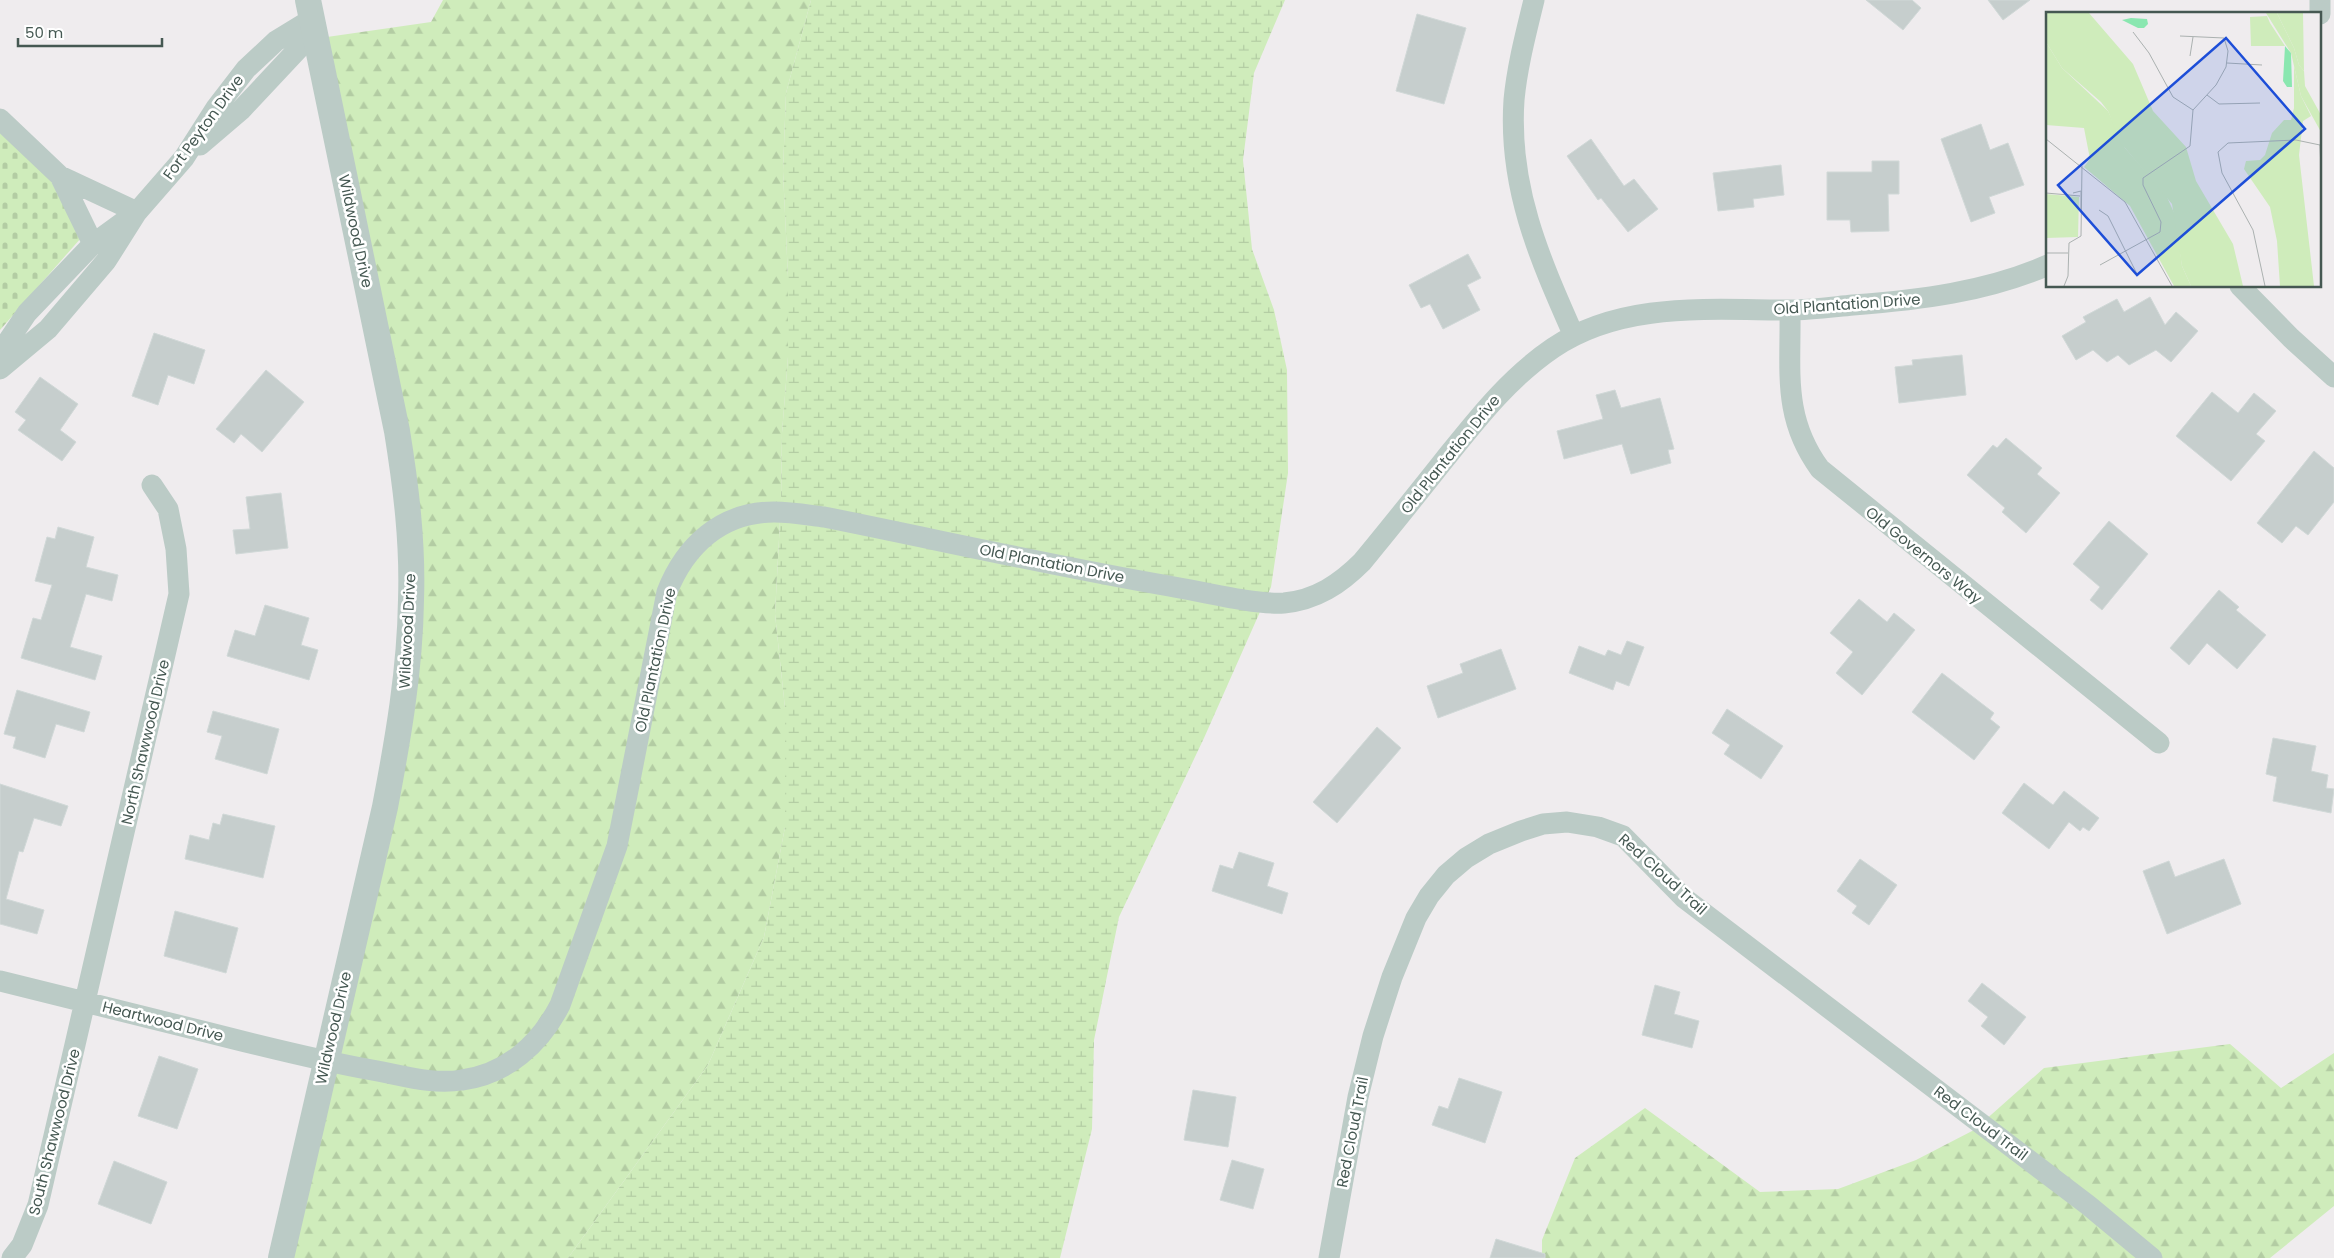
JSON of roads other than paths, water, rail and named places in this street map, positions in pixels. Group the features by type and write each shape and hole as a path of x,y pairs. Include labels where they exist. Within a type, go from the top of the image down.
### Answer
{"street":[{"path":"1534,0 1522,50 1514,99 1513,130 1517,173 1526,216 1540,257 1574,336"},
{"name":"Fort Peyton Drive","path":"0,353 27,313 93,244 137,212 184,158 216,108 246,69 276,41 312,17"},
{"name":"Wildwood Drive","path":"281,1258 385,807 399,737 408,667 412,600 411,544 406,487 397,431 312,17"},
{"path":"0,119 60,176 137,212 106,261 74,299 48,328 0,369"},
{"path":"60,176 93,244"},
{"name":"Old Plantation Drive","path":"326,1062 426,1081 463,1080 481,1076 514,1060 528,1050 552,1022 596,910 617,846 667,592 676,569 697,543 716,529 737,519 759,513 774,512 824,517 1143,581 1250,600 1283,603 1306,599 1327,591 1346,578 1362,562 1475,422 1512,380 1555,347 1574,336 1604,324 1639,315 1699,309 1790,310 1935,298 1987,286 2046,266"},
{"path":"2242,288 2291,338 2334,377"},
{"name":"Old Governors Way","path":"1790,310 1793,413 1799,433 1808,452 1820,469 2159,743"},
{"name":"North Shawwood Drive","path":"85,1002 179,594 176,549 168,509 152,485"},
{"name":"Red Cloud Trail","path":"1328,1258 1358,1097 1373,1036 1392,977 1416,918 1429,896 1446,875 1466,858 1489,844 1521,831 1543,824 1567,822 1598,827 1624,836 1684,898 2088,1205 2152,1258"},
{"name":"Heartwood Drive","path":"0,981 326,1062"},
{"name":"South Shawwood Drive","path":"12,1258 22,1245 38,1205 85,1002"}]}
